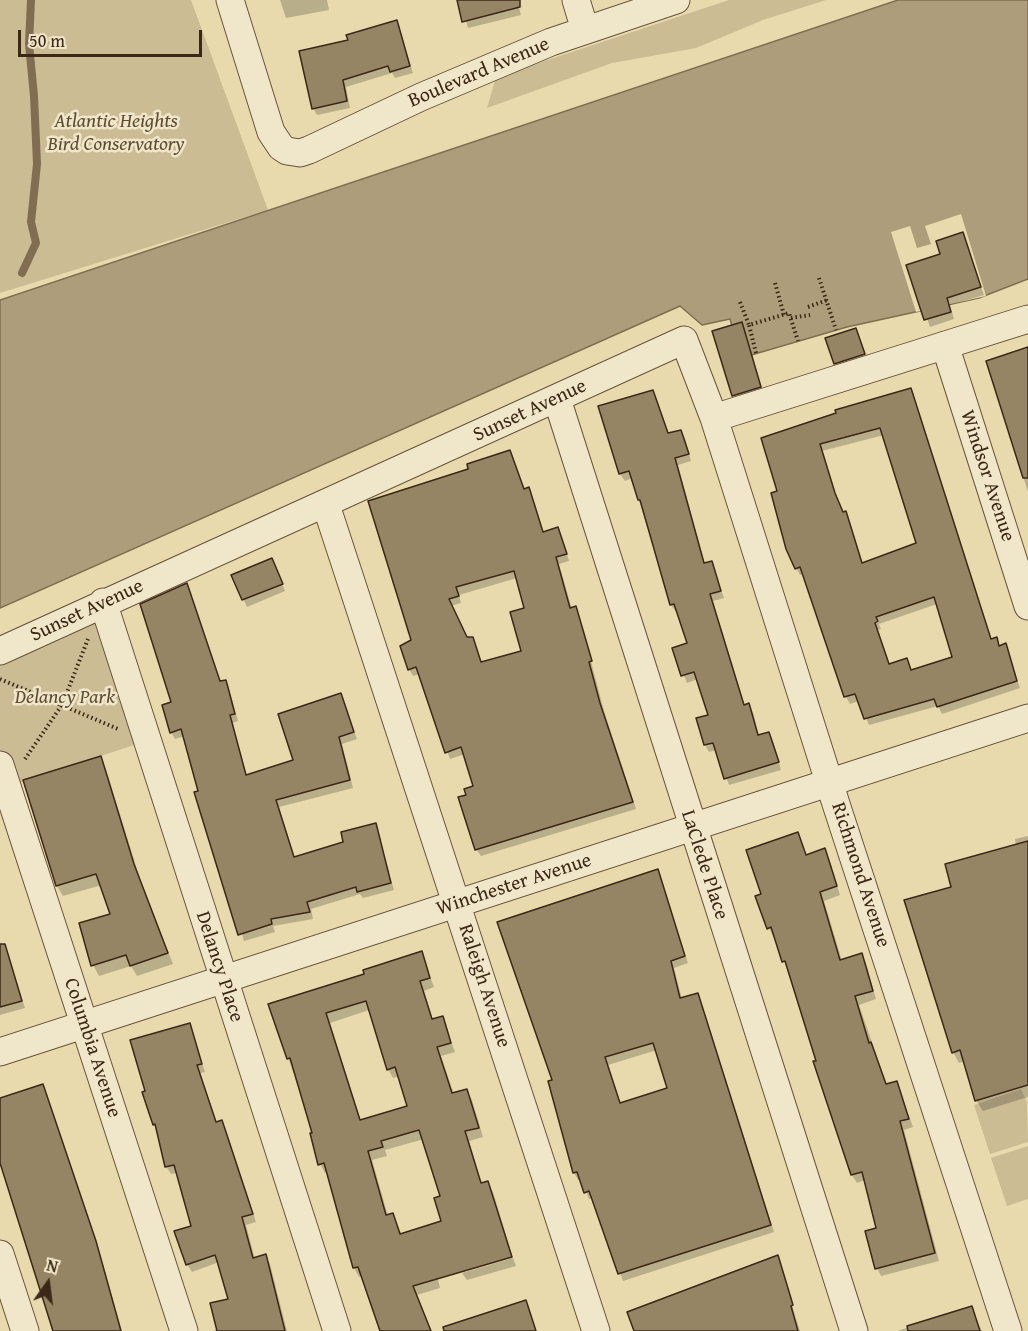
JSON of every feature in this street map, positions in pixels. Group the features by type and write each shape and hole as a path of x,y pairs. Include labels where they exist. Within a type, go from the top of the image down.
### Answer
{"street":[{"name":"Boulevard Avenue","path":"230,0 271,132 280,147 287,152 300,153 318,147 420,97 585,30 676,0"},
{"path":"576,0 585,30"},
{"path":"714,418 1028,319"},
{"name":"Sunset Avenue","path":"0,651 103,602 326,506 684,340 714,418"},
{"name":"Windsor Avenue","path":"945,345 1028,606"},
{"name":"LaClede Place","path":"557,399 854,1331"},
{"name":"Richmond Avenue","path":"714,418 1008,1331"},
{"name":"Raleigh Avenue","path":"326,506 596,1331"},
{"name":"Delancy Place","path":"103,602 337,1331"},
{"name":"Winchester Avenue","path":"0,1052 1028,718"},
{"name":"Columbia Avenue","path":"3,776 184,1331"},
{"path":"0,1254 25,1331"}],"path":[{"path":"819,278 836,330"},
{"path":"775,283 784,315"},
{"path":"808,307 827,300"},
{"path":"740,302 756,353"},
{"path":"749,325 789,313 798,341"},
{"path":"791,318 810,315"},
{"path":"3,776 62,705 103,602"},
{"path":"0,679 146,741"}],"green space":[{"name":"Atlantic Heights Bird Conservatory","path":"0,0 191,0 268,210 0,293"},
{"path":"729,0 826,0 763,20 696,48 612,63 487,108 496,77"},
{"name":"Delancy Park","path":"103,602 146,741 7,787 0,766 0,651"},
{"path":"1021,1089 1027,1102 1028,1142 990,1154 974,1105"},
{"path":"1028,1146 1028,1199 1007,1206 991,1158"}],"shaded area":[{"path":"898,0 1028,0 1028,279 979,298 847,327 741,358 730,319 702,325 680,306 0,608 0,300"}],"pier":[{"path":"961,214 986,296 916,312 891,232 910,226 917,248 931,244 925,226"}],"building":[{"path":"457,0 520,0 520,7 462,22"},
{"path":"397,20 410,66 390,72 388,66 343,80 347,101 312,109 299,51 348,40 346,35"},
{"path":"963,232 981,287 947,298 951,312 924,320 906,265 940,254 936,241"},
{"path":"742,322 761,387 732,396 712,331"},
{"path":"856,328 865,354 834,364 825,338"},
{"path":"1028,347 1028,478 1023,478 986,361"},
{"path":"911,388 991,639 997,637 999,646 1006,643 1017,681 937,707 934,699 864,719 855,694 844,697 800,567 795,569 786,549 771,493 777,491 761,438 836,413 835,410","holes":["880,428 916,543 862,563 846,511 843,512 835,493 820,444","934,597 952,657 911,670 907,658 889,664 875,623 878,621 876,617"]},
{"path":"653,390 668,433 681,430 689,454 675,458 704,563 712,561 721,591 710,594 744,705 749,703 758,735 769,732 779,762 724,779 713,743 704,745 696,718 708,715 694,672 681,676 672,648 687,643 674,604 670,605 640,500 638,500 629,471 619,474 598,406"},
{"path":"510,450 524,489 529,487 543,532 558,527 567,554 556,557 570,608 576,606 592,661 589,662 600,703 633,802 475,850 458,797 466,795 464,789 473,786 461,747 445,753 416,667 408,670 400,646 411,640 368,501 468,469 467,464","holes":["514,571 524,608 510,612 521,651 481,662 473,637 467,637 449,599 459,596 456,587"]},
{"path":"272,558 283,584 242,600 231,575"},
{"path":"187,583 220,681 226,680 235,714 230,715 246,775 293,760 278,714 341,693 354,732 339,737 350,780 276,800 294,857 343,842 341,832 376,823 391,883 357,892 356,887 307,902 310,912 271,919 272,924 238,935 194,792 198,791 181,729 170,733 162,705 171,702 140,604"},
{"path":"101,756 134,864 168,953 130,966 126,955 91,966 79,923 110,914 96,874 56,886 23,780"},
{"path":"798,832 806,855 825,848 837,886 820,892 840,960 862,953 873,991 855,996 869,1043 871,1042 886,1084 897,1081 909,1119 900,1121 935,1253 875,1269 865,1231 876,1228 862,1172 851,1175 813,1061 816,1061 785,961 782,962 771,927 767,929 755,896 761,894 746,850"},
{"path":"1028,841 1028,1085 975,1101 960,1050 952,1053 904,900 951,887 945,864"},
{"path":"658,869 685,956 671,961 680,998 698,993 771,1225 618,1274 589,1191 584,1193 577,1172 573,1173 548,1081 552,1080 497,922","holes":["653,1043 667,1088 620,1103 605,1057"]},
{"path":"0,944 5,944 22,1001 0,1007"},
{"path":"422,951 430,978 420,981 432,1019 443,1016 451,1043 437,1047 452,1093 467,1089 479,1128 465,1131 481,1183 488,1181 512,1257 413,1286 431,1331 380,1331 358,1267 353,1268 324,1163 318,1165 310,1133 312,1133 290,1058 287,1059 268,1004 364,974 363,970","holes":["366,1001 387,1070 395,1067 407,1106 360,1120 326,1013","419,1130 440,1196 434,1198 441,1221 400,1234 393,1213 386,1215 368,1151 383,1147 381,1141"]},
{"path":"190,1023 202,1064 197,1065 216,1122 222,1120 253,1214 242,1217 253,1258 266,1254 285,1331 217,1331 210,1303 228,1299 215,1255 186,1265 174,1231 191,1226 174,1165 165,1167 155,1124 153,1125 142,1092 145,1091 130,1040"},
{"path":"43,1084 96,1241 121,1331 53,1331 0,1163 0,1098"},
{"path":"778,1255 798,1331 634,1331 627,1312"},
{"path":"526,1300 536,1331 444,1331 443,1327"},
{"path":"972,1306 980,1331 908,1331 907,1326"}],"waterway":[{"path":"22,273 36,243 31,222 37,164 29,44 31,0"}]}
